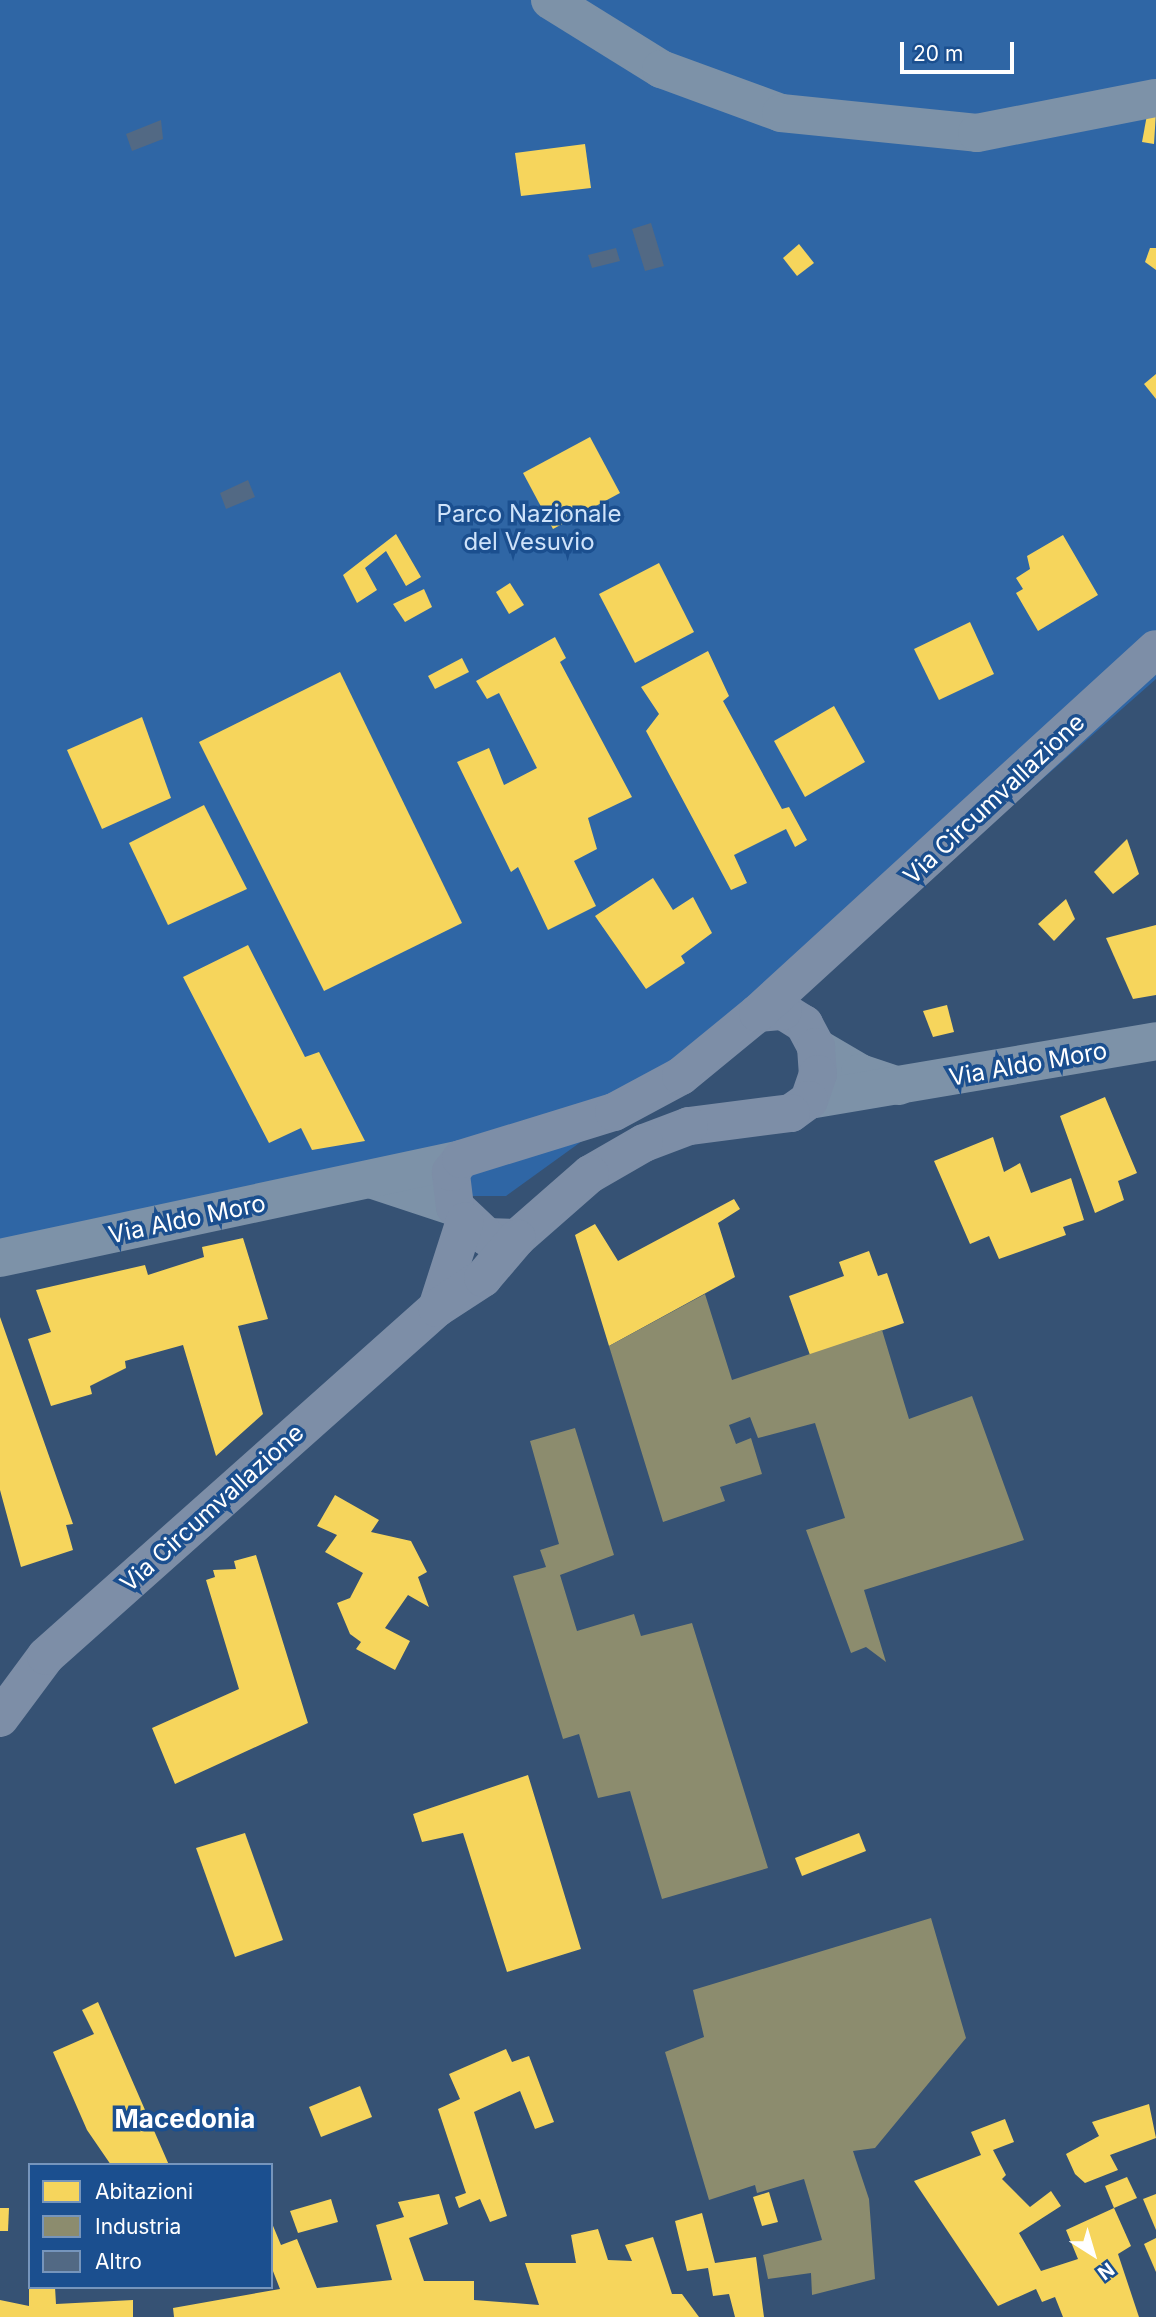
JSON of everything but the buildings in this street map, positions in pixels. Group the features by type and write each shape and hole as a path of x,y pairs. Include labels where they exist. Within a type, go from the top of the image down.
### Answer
{"main road":[{"name":"Via Circumvallazione","path":"461,1159 644,1099 758,1013 1156,649"},
{"name":"Via Circumvallazione","path":"0,1718 46,1656 437,1308 483,1278 517,1238 590,1174 644,1143 689,1126 791,1113 808,1100 818,1074 810,1035 831,948"},
{"path":"758,1013 783,1011 810,1035"},
{"path":"437,1308 460,1214 451,1172 461,1159"},
{"path":"460,1214 487,1237 517,1238"}],"street":[{"path":"550,0 661,69 780,113 976,133 1156,98"},
{"name":"Via Aldo Moro","path":"810,1035 860,1073 899,1086"},
{"name":"Via Aldo Moro","path":"808,1100 1156,1041"},
{"name":"Via Aldo Moro","path":"0,1258 461,1159"},
{"path":"373,1180 460,1214"}],"green space":[{"name":"Parco Nazionale del Vesuvio","path":"0,0 1156,0 1156,679 855,944 506,1196 356,1196 0,1271"}],"district":[{"name":"Macedonia","path":"185,2119"}]}
